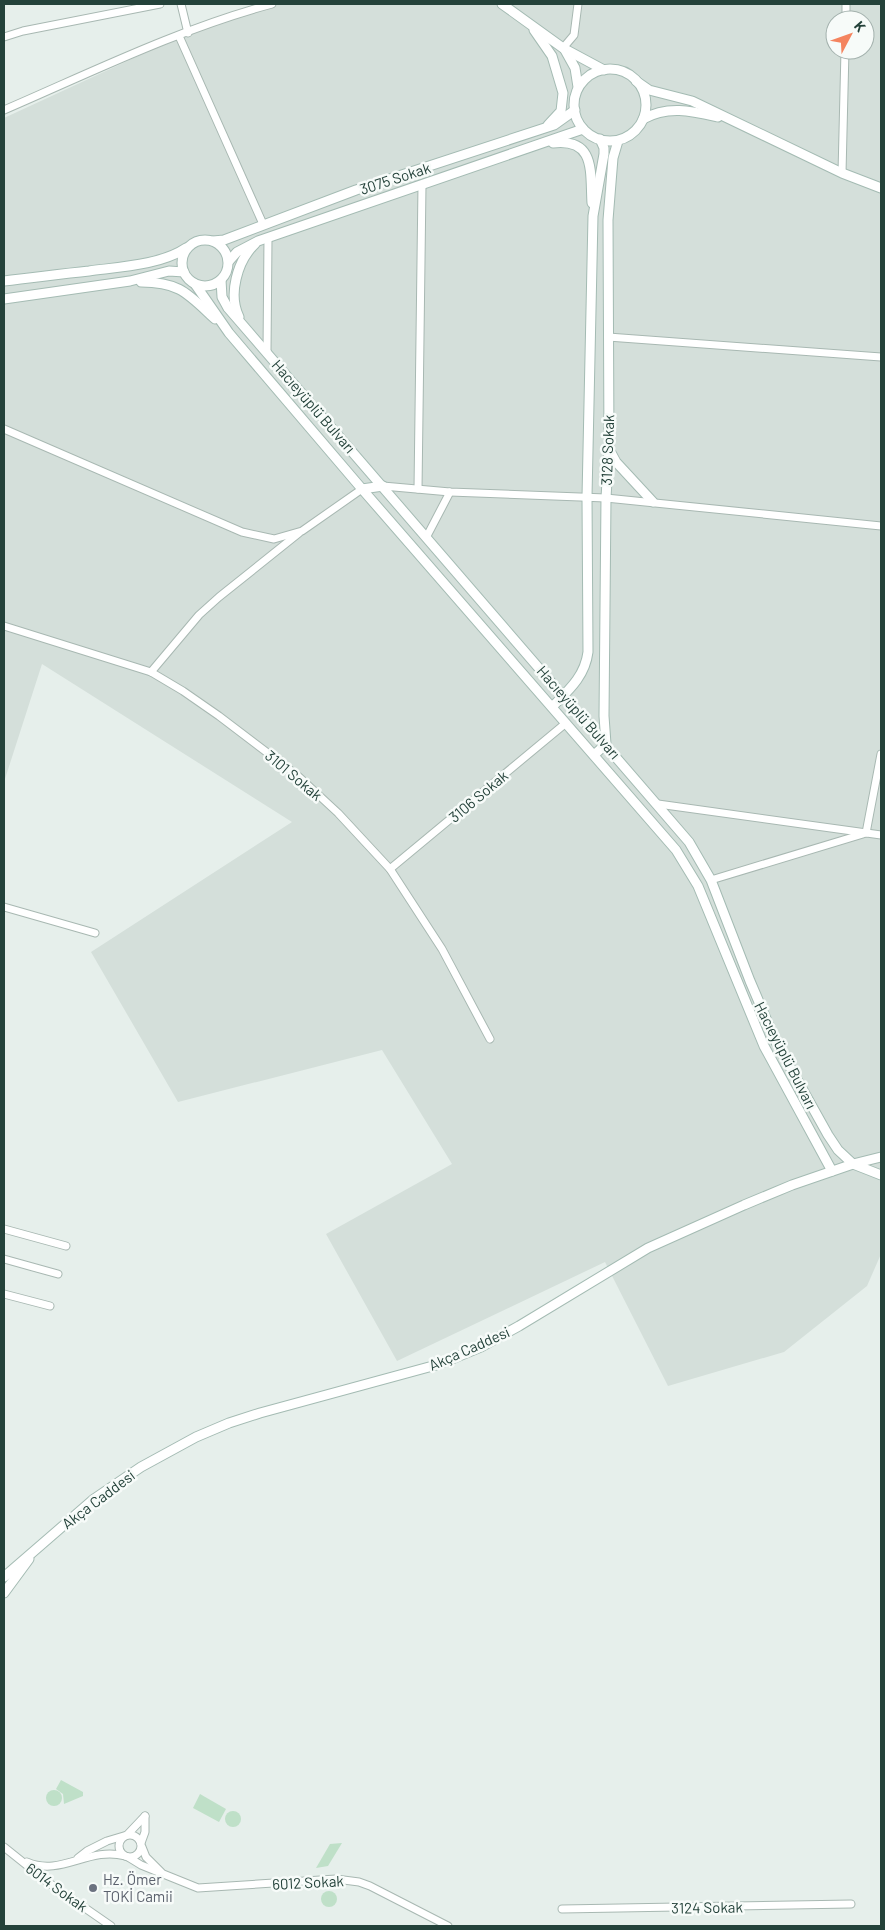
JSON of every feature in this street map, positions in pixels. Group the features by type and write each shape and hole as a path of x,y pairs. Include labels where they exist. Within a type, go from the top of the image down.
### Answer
{"street":[{"path":"4,37 23,31 160,4"},
{"path":"181,4 188,33"},
{"path":"4,110 108,64 188,33 246,7 272,4"},
{"path":"502,4 563,48 604,70"},
{"path":"563,48 574,36 578,4"},
{"path":"530,24 552,56 563,98 560,111 545,128"},
{"path":"179,36 263,224"},
{"path":"563,48 575,68 578,87 574,104 576,116 583,129 590,135 600,139 618,141 634,132 643,119 645,102 643,91 636,81"},
{"path":"842,173 845,60"},
{"path":"578,87 592,74 604,70 616,70 628,74 649,90 692,101 842,173 881,188"},
{"name":"3075 Sokak","path":"213,241 224,240 356,190 545,128 561,121 575,110"},
{"path":"643,119 660,112 678,110 730,120"},
{"name":"3075 Sokak","path":"229,261 237,252 258,241 583,129"},
{"name":"3128 Sokak","path":"593,216 604,154 604,148 600,139"},
{"name":"3128 Sokak","path":"606,744 604,716 608,446 608,220 613,158 618,141"},
{"name":"3128 Sokak","path":"540,145 566,143 576,145 583,150 590,167 593,216 587,497 588,652 584,671 553,706"},
{"path":"418,489 422,185"},
{"path":"267,352 268,238"},
{"path":"4,281 124,267 179,253 186,248 199,240 213,241 224,249 229,261 222,280 209,286 195,284 189,280 184,272 182,261 186,248"},
{"path":"244,326 236,311 234,293 242,262 250,249 258,241"},
{"path":"4,298 130,282 169,271 184,272"},
{"name":"Hacıeyüplü Bulvarı","path":"222,280 222,297 226,305 689,842 711,880 750,982 776,1042 828,1135 838,1150 853,1164 881,1175"},
{"path":"130,282 161,283 175,287 186,293 229,333"},
{"name":"Hacıeyüplü Bulvarı","path":"195,284 229,333 362,489 553,706 685,862 698,886 764,1046 832,1171"},
{"path":"591,337 881,357"},
{"path":"4,430 242,532 274,539 302,531"},
{"path":"608,446 616,462 653,502"},
{"path":"151,672 199,615 218,597 302,531 362,489 383,486 450,492 606,498 881,526"},
{"path":"427,536 450,492"},
{"name":"3101 Sokak","path":"4,626 151,672 219,716 298,776 338,813 390,870 442,949 490,1038"},
{"name":"3106 Sokak","path":"390,870 566,722"},
{"path":"594,755 606,744"},
{"path":"866,833 881,754"},
{"path":"658,804 881,835"},
{"path":"711,880 866,833"},
{"path":"4,907 95,933"},
{"path":"764,1046 776,1042"},
{"name":"Akça Caddesi","path":"4,1577 70,1518 119,1482 161,1455 196,1437 229,1423 260,1413 440,1364 481,1347 519,1326 648,1248 744,1204 832,1171 881,1157"},
{"path":"4,1229 66,1246"},
{"path":"4,1259 58,1274"},
{"path":"4,1294 50,1306"},
{"name":"Akça Caddesi","path":"4,1593 35,1550"},
{"path":"145,1816 145,1832 142,1845 138,1854 126,1856 119,1846 121,1839 145,1816"},
{"name":"6012 Sokak","path":"78,1858 107,1841 127,1835 138,1837 146,1857 161,1872"},
{"name":"6014 Sokak","path":"4,1847 49,1883 111,1926"},
{"name":"6012 Sokak","path":"17,1858 39,1867 48,1868 78,1858 107,1853 126,1856 141,1866 161,1872 190,1886 207,1888 348,1880 370,1886 448,1926"},
{"name":"3124 Sokak","path":"562,1909 852,1904"}],"shaded area":[{"path":"265,4 881,4 881,1254 867,1286 784,1352 668,1386 605,1262 397,1361 326,1234 452,1164 382,1050 178,1102 91,952 292,822 42,664 4,782 4,118 188,33"}],"green space":[{"path":"61,1780 83,1792 83,1796 64,1804 63,1794 56,1789"},
{"path":"54,1790 60,1792 62,1798 60,1804 54,1806 48,1804 46,1798 48,1792"},
{"path":"200,1794 226,1809 219,1822 193,1808"},
{"path":"233,1811 239,1813 241,1819 239,1825 233,1827 227,1825 225,1819 227,1813"},
{"path":"342,1843 328,1866 316,1868 330,1844"},
{"path":"329,1891 335,1893 337,1899 335,1905 329,1907 323,1905 321,1899 323,1893"}],"place":[{"name":"Hz. Ömer TOKİ Camii","path":"93,1888"}]}
